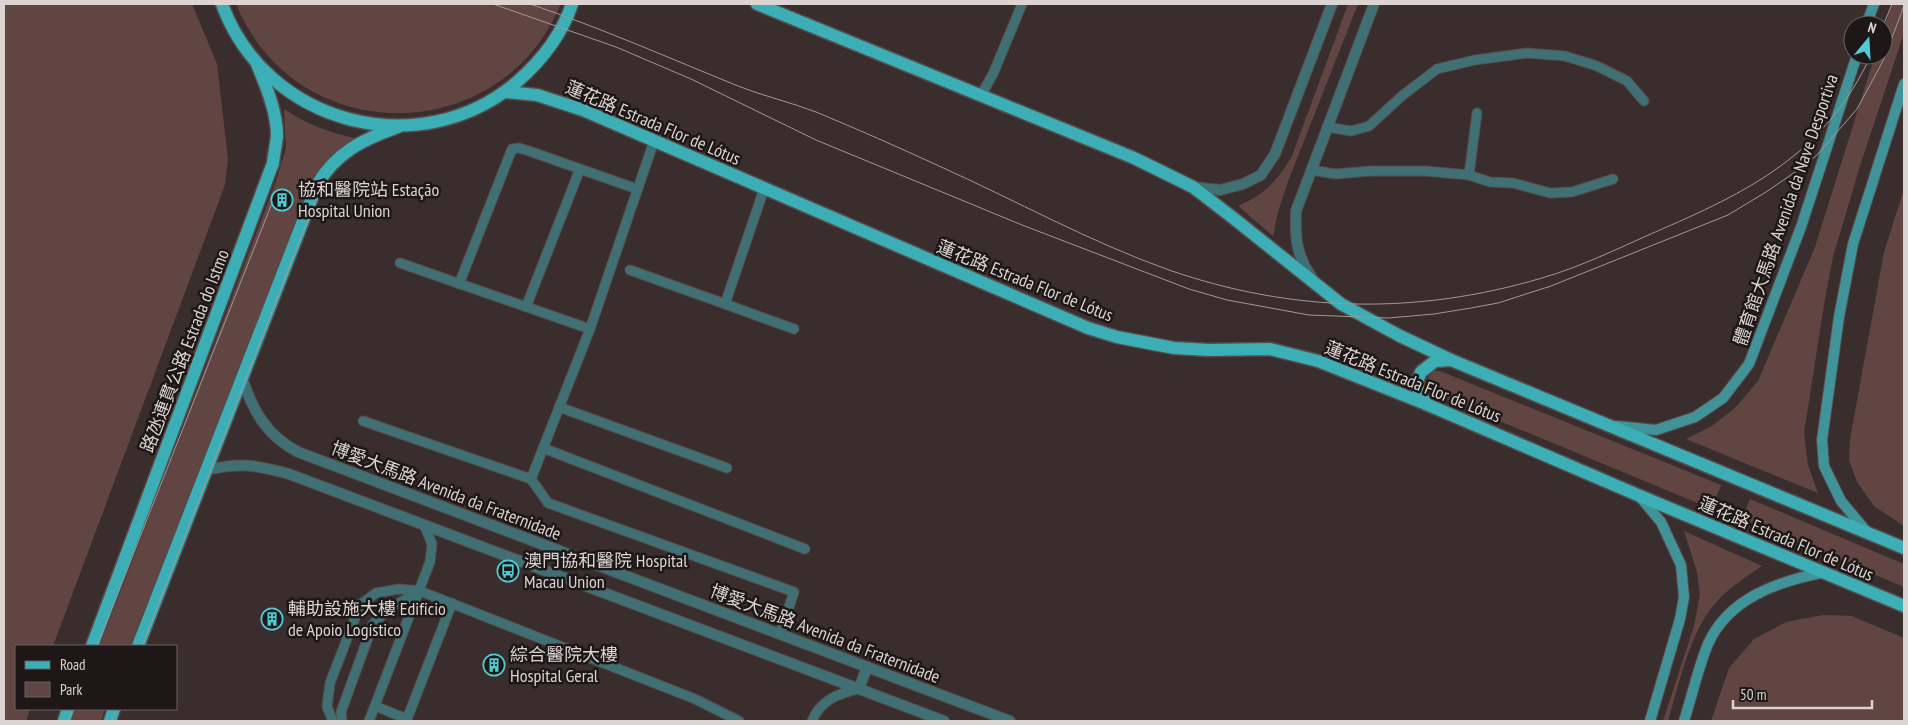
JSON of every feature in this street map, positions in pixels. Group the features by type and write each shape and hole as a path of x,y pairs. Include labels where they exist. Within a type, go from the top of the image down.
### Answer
{"main road":[{"path":"222,4 230,24 257,64 284,88 314,107 347,119 398,127"},
{"path":"138,645 310,200 326,170 338,158 371,136 398,127 445,120 470,111 505,92 531,70 552,43 572,4"},
{"name":"蓮花路 Estrada Flor de Lótus","path":"757,4 1134,158 1193,187 1232,216 1319,287 1351,310 1400,336 1451,360 1904,548"},
{"name":"路氹連貫公路 Estrada do Istmo","path":"92,645 273,163 277,135 274,114 268,91 257,64"},
{"name":"體育館大馬路 Avenida da Nave Desportiva","path":"1611,425 1656,430 1696,417 1723,398 1749,364 1801,228 1854,65"},
{"path":"1867,532 1841,502 1824,466 1822,440 1839,317 1853,244 1904,84"},
{"name":"蓮花路 Estrada Flor de Lótus","path":"505,92 537,95 559,101 1088,328 1117,337 1183,349 1270,349 1318,361 1426,404 1821,573 1904,606"},
{"path":"1426,404 1418,389 1418,379 1421,372 1435,361 1451,360"},
{"path":"1640,496 1661,522 1681,565 1684,596 1680,620 1650,721"},
{"path":"1684,721 1708,645 1724,618 1746,599 1795,578 1821,573"}],"street":[{"path":"1193,187 1220,190 1243,184 1261,175 1275,154 1332,4"},
{"path":"1319,287 1303,265 1295,238 1296,211 1374,4"},
{"name":"博愛大馬路 Avenida da Fraternidade","path":"242,378 248,396 268,429 286,445 298,452 867,667 991,718 1010,721"},
{"path":"206,470 226,465 245,464 276,471 859,689 927,717 944,721"},
{"path":"859,689 867,667"}],"lane":[{"path":"981,95 993,74 1022,4"},
{"path":"1328,127 1351,131 1369,126 1403,95 1437,69 1475,60 1527,53 1565,56 1596,66 1627,81 1644,101"},
{"path":"1468,175 1477,112"},
{"path":"531,479 590,329 654,141"},
{"path":"459,284 512,149 529,150 637,189"},
{"path":"526,307 580,169"},
{"path":"1311,170 1336,174 1371,170 1468,175 1490,182 1513,183 1550,193 1572,192 1613,178"},
{"path":"725,304 764,189"},
{"path":"400,263 590,329"},
{"path":"630,270 794,329"},
{"path":"559,407 727,468"},
{"path":"363,421 531,479 548,503 794,592 780,634"},
{"path":"543,448 805,548"},
{"path":"369,721 430,562 432,544 425,526"},
{"path":"334,721 327,707 330,683 360,605 376,593 398,589 420,591 452,603 695,699 739,721"},
{"path":"342,721 341,712 374,624 388,609 420,591"},
{"path":"375,706 407,719 452,603"},
{"path":"812,721 822,705 839,694 859,689"}],"green space":[{"path":"4,4 192,4 217,64 228,159 225,185 53,645 15,645 15,710 30,710 26,721 4,721"},
{"path":"236,4 561,4 536,47 503,79 469,98 432,110 394,113 357,108 321,96 288,75 256,41 246,26"},
{"path":"1348,4 1358,4 1287,184 1273,236 1238,206 1256,197 1270,186 1292,156"},
{"path":"1892,4 1904,4 1904,33 1860,166 1833,257 1804,433 1808,465 1818,493 1686,439 1712,426 1735,408 1758,381 1815,247 1872,65 1893,65 1893,15 1888,15"},
{"path":"284,109 318,127 355,138 329,160 309,189 130,645 100,645 276,181 286,148"},
{"path":"1904,189 1904,526 1874,506 1857,482 1849,460 1850,439 1884,252"},
{"path":"1434,371 1440,371 1721,485 1712,509 1432,393 1427,389 1427,384 1428,377"},
{"path":"1750,499 1904,564 1904,587 1742,519"},
{"path":"1684,531 1762,566 1745,577 1719,599 1700,625 1687,657 1668,721 1663,721 1694,626 1700,594 1697,572"},
{"path":"1823,615 1852,616 1904,638 1904,721 1711,721 1729,668 1754,639 1786,622"},
{"path":"76,710 105,710 101,721 71,721"}],"tram line":[{"path":"493,4 616,47 691,79 816,140 1022,225 1189,289 1227,300 1309,315 1388,318 1434,314 1498,303 1551,286 1728,215 1766,192 1817,155 1857,109 1884,59 1904,6"},
{"path":"530,4 609,33 747,90 816,112 924,159 1110,247 1169,270 1262,295 1355,304 1402,303 1448,298 1495,290 1542,278 1570,269 1688,218 1752,185 1780,166 1807,144 1831,119 1852,90 1866,65"},
{"path":"1888,15 1892,4"},
{"path":"142,645 316,198"},
{"path":"97,645 272,203"},
{"path":"68,721 73,710"},
{"path":"112,721 117,710"}],"place":[{"name":"協和醫院站 Estação Hospital Union","path":"282,200"},
{"name":"澳門協和醫院 Hospital Macau Union","path":"508,571"},
{"name":"輔助設施大樓 Edifício de Apoio Logístico","path":"272,619"},
{"name":"綜合醫院大樓 Hospital Geral","path":"494,665"}]}
